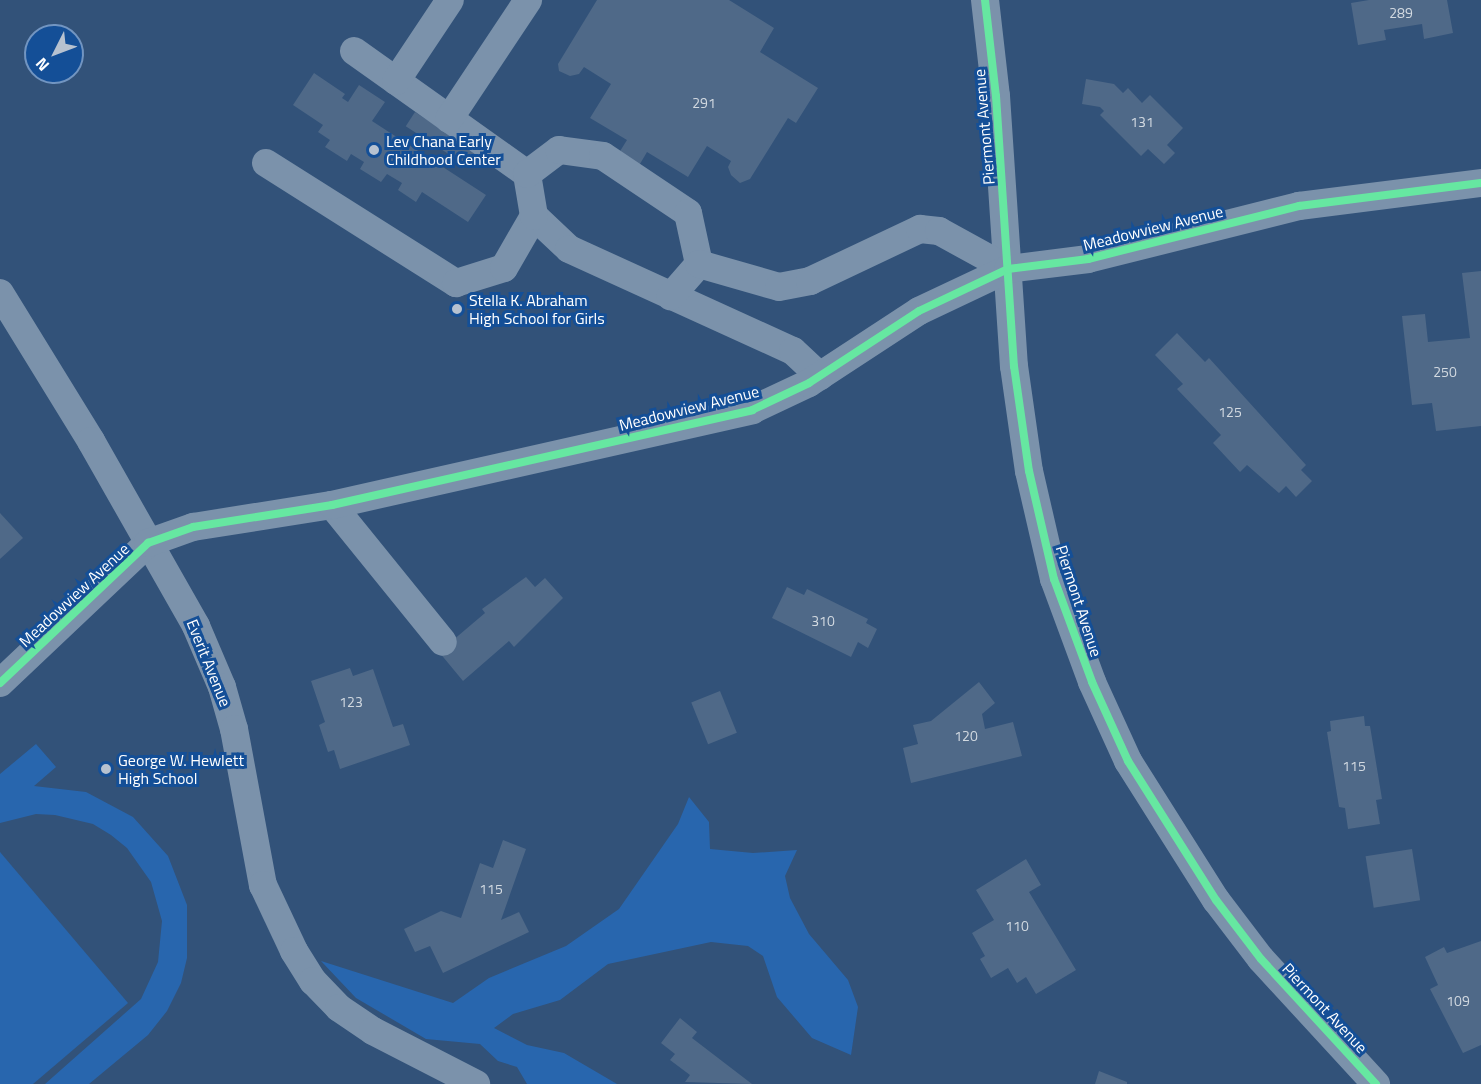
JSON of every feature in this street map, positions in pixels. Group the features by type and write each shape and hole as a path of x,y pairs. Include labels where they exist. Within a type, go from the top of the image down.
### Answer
{"street":[{"path":"396,81 450,0"},
{"path":"449,119 528,0"},
{"name":"Piermont Avenue","path":"985,0 996,96 1014,366 1029,471 1054,579 1092,682 1128,761 1216,900 1261,959 1376,1084"},
{"path":"354,51 527,174 534,216 569,249 793,351 820,376"},
{"path":"527,174 560,150 603,156 688,213 699,264"},
{"path":"266,163 456,283 504,268 534,216"},
{"name":"Meadowview Avenue","path":"0,683 148,543 193,526 332,505 752,410 820,376 919,312 1008,269 1088,259 1299,206 1481,183"},
{"path":"699,264 779,287 810,281 920,229 939,231 1008,269"},
{"path":"671,296 699,264"},
{"name":"Everit Avenue","path":"0,293 196,626 222,687 263,885 294,951 313,981 339,1008 373,1031 476,1084"},
{"path":"332,505 443,642"}],"shaded area":[{"path":"36,744 56,767 34,786 86,792 133,817 168,856 187,905 187,958 181,983 167,1011 148,1035 89,1084 45,1084 141,999 158,962 162,921 151,882 127,848 93,824 55,815 36,814 0,823 0,774"},
{"path":"689,797 709,822 710,849 753,853 797,850 785,876 790,898 809,934 848,980 858,1007 851,1055 812,1038 777,997 763,956 748,946 711,942 608,964 560,1000 513,1014 494,1028 527,1045 564,1053 617,1084 527,1084 517,1067 498,1061 480,1044 426,1039 356,998 321,961 453,1003 489,978 566,946 619,909 678,824"},
{"path":"0,852 128,1003 33,1084 0,1084"}],"building":[{"path":"597,0 729,0 774,28 760,52 818,88 796,123 788,118 750,179 740,183 731,175 728,167 731,161 707,146 688,177 647,152 637,169 617,156 627,140 590,118 611,84 584,67 579,74 570,76 559,71 558,64"},
{"path":"1369,0 1447,0 1453,33 1424,39 1422,24 1384,30 1386,40 1358,45 1351,3"},
{"name":"Lev Chana Early Childhood Center","path":"314,73 345,94 342,98 348,102 359,85 385,102 372,121 486,195 468,222 422,192 416,202 398,190 402,183 387,174 381,182 360,169 364,162 351,154 347,161 325,147 330,140 318,132 323,125 293,105"},
{"path":"1086,79 1114,84 1123,93 1128,88 1142,103 1150,95 1183,128 1167,145 1175,153 1164,164 1148,149 1141,156 1100,115 1104,111 1100,107 1082,104"},
{"path":"415,112 478,153 469,167 406,126"},
{"path":"1481,271 1481,426 1436,431 1432,403 1412,405 1402,316 1425,314 1428,342 1470,338 1462,273"},
{"path":"1177,333 1205,362 1209,358 1306,465 1301,470 1312,481 1296,497 1286,486 1279,493 1247,465 1240,472 1213,443 1221,435 1177,389 1183,384 1155,355"},
{"path":"0,513 23,538 0,559"},
{"path":"526,577 535,587 545,578 563,598 514,647 509,641 463,681 439,652 485,613 482,609"},
{"path":"787,587 804,595 807,589 868,619 866,623 877,629 868,648 858,642 851,657 772,618"},
{"path":"350,668 353,676 373,669 393,727 403,724 410,745 340,769 334,750 328,752 319,725 325,722 311,681"},
{"path":"979,682 995,703 982,714 985,729 1013,722 1022,756 911,783 903,748 918,744 913,725 931,721"},
{"path":"720,691 737,733 708,744 691,703"},
{"path":"1364,716 1365,726 1370,726 1382,799 1376,800 1380,824 1348,829 1345,808 1339,807 1327,732 1331,731 1330,721"},
{"path":"503,840 526,849 501,920 519,912 529,932 443,973 430,946 415,952 404,929 441,911 461,918 480,863 493,868"},
{"path":"1412,849 1420,900 1374,908 1366,856"},
{"path":"1026,859 1041,885 1029,892 1076,970 1036,994 1026,977 1017,983 1008,968 991,978 980,959 985,956 972,933 994,920 976,890"},
{"path":"1481,941 1481,1045 1463,1053 1430,989 1438,985 1425,957 1444,947 1447,953"},
{"path":"680,1018 697,1032 692,1038 752,1084 685,1082 690,1075 670,1060 675,1054 661,1043"},
{"path":"1099,1071 1127,1082 1127,1084 1095,1084"}],"cycle path":[{"path":"985,0 996,96 1014,366 1029,471 1054,579 1092,682 1128,761 1216,900 1261,959 1376,1084"},
{"path":"0,683 148,543 193,527 332,505 752,410 809,383 919,311 1008,269 1088,259 1299,206 1481,183"}],"place":[{"name":"Lev Chana Early Childhood Center","path":"374,150"},
{"name":"Stella K. Abraham High School for Girls","path":"457,309"},
{"name":"George W. Hewlett High School","path":"106,769"}]}
